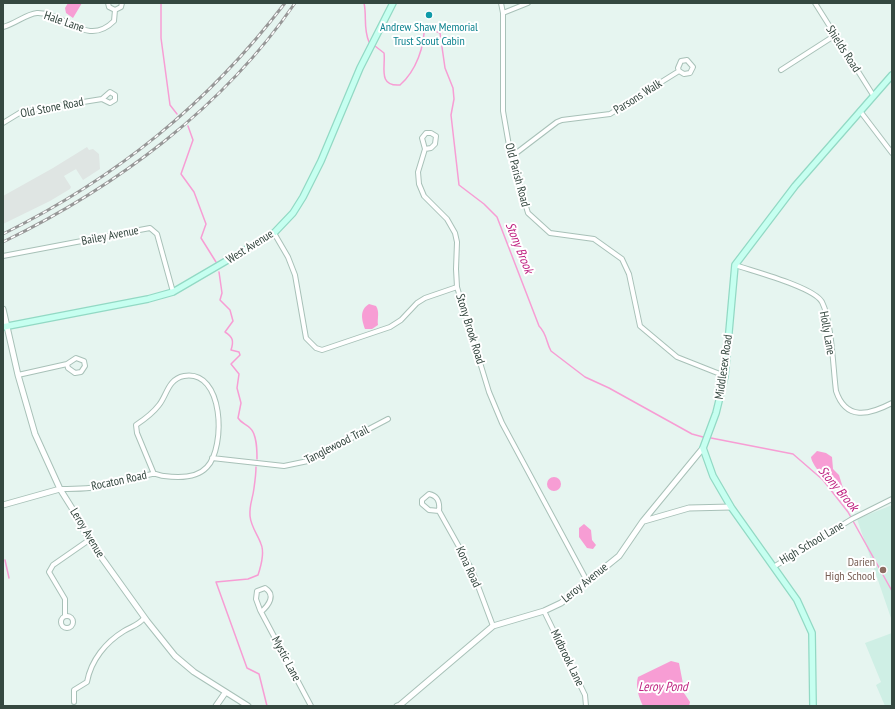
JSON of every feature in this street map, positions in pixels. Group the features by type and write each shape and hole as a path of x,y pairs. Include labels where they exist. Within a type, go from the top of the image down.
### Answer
{"main road":[{"name":"West Avenue","path":"5,326 142,300 173,292 274,233 293,213 303,197 321,161 360,68 393,3"},
{"path":"735,265 795,186 892,75"},
{"name":"Middlesex Road","path":"703,448 716,414 725,376 735,265"},
{"path":"703,448 713,476 731,507 775,566 797,600 812,633 813,706"}],"street":[{"path":"108,3 109,7 115,10"},
{"name":"Hale Lane","path":"3,27 12,25 36,13 47,14 78,28 97,31 104,29 114,21 115,10 122,7 122,3"},
{"name":"Old Parish Road","path":"501,3 503,12 503,111 511,158 528,213 550,233 594,239 622,259 629,274 640,326 676,357 725,376"},
{"path":"503,12 528,3"},
{"name":"Shields Road","path":"815,3 834,36 873,95"},
{"path":"781,70 834,36"},
{"name":"Parsons Walk","path":"511,158 557,122 562,120 610,114 679,71"},
{"name":"Old Stone Road","path":"3,123 20,112 102,99"},
{"path":"860,111 892,153"},
{"path":"425,149 418,172 421,191 428,201 447,219 455,233 457,242 457,287"},
{"name":"Bailey Avenue","path":"3,256 150,228 157,234 173,292"},
{"name":"Stony Brook Road","path":"274,233 288,257 295,275 306,338 316,348 322,350 390,327 401,320 417,304 426,298 457,287 483,373 502,423 587,581"},
{"name":"Holly Lane","path":"735,265 806,289 822,301 828,324 836,391 839,399 850,410 863,414 876,411 892,403"},
{"name":"Leroy Avenue","path":"3,309 5,326 35,434 60,489 75,513 88,540 144,618 175,656 194,672 225,693 248,706"},
{"path":"18,374 67,364 74,359 79,358 84,361 85,366 81,372 75,373 68,368 67,364"},
{"name":"Rocaton Road","path":"60,489 93,489 154,474 175,478 195,475 207,467 212,458 220,423 215,399 209,385 198,378 184,376 169,385 160,404 151,414 136,425 137,433 154,474"},
{"name":"Tanglewood Trail","path":"212,458 293,466 308,461 388,419"},
{"name":"Leroy Avenue","path":"399,706 492,626 544,611 561,603 619,556 643,522 703,448"},
{"path":"3,505 60,489"},
{"name":"Kona Road","path":"438,511 425,507 422,504 425,496 429,494 437,499 439,505 438,511 472,570 492,626"},
{"name":"High School Lane","path":"775,566 852,519 892,499"},
{"path":"643,522 689,508 731,507"},
{"path":"65,616 65,599 49,572 53,565 88,540"},
{"name":"Mystic Lane","path":"262,612 268,606 271,597 270,592 265,588 258,590 256,594 262,612 311,706"},
{"name":"Midbrook Lane","path":"544,611 584,695 586,706"},
{"path":"74,702 74,690 87,682 91,666 102,653 104,647 124,631 140,624 144,618"},
{"path":"216,706 225,693"}],"shaded area":[{"path":"87,147 89,150 93,149 99,154 100,169 83,180 76,169 64,176 71,187 70,189 50,201 3,224 3,196"},
{"name":"Darien High School","path":"892,505 892,621 857,519"},
{"path":"892,633 892,706 885,706 876,685 881,682 865,643"}],"water":[{"path":"68,3 82,3 73,18 66,13 65,8"},
{"path":"369,304 376,306 377,308 378,325 372,329 365,329 362,315 364,309"},
{"path":"817,451 826,453 832,457 833,469 839,475 843,488 842,492 828,482 815,466 811,457"},
{"path":"554,477 559,479 561,484 559,489 554,491 549,489 547,484 549,479"},
{"path":"584,524 591,530 592,540 596,545 593,549 587,548 579,537 579,528"},
{"name":"Leroy Pond","path":"671,661 679,663 684,689 682,690 690,702 689,706 643,706 637,688 638,677"}],"waterway":[{"path":"161,3 161,38 170,105 177,114"},
{"name":"Stony Brook","path":"364,3 366,32 369,42"},
{"name":"Stony Brook","path":"375,46 384,53 385,79 388,83 400,85 411,73 418,58 423,42 424,26 440,33 445,68 453,88 454,99 451,115 459,185 484,204 497,217 539,326 544,332 551,351 585,377 609,388 692,434 703,437"},
{"path":"188,126 193,140 181,174 194,192 206,224 201,238 216,262"},
{"path":"219,272 222,293 220,300 230,310 233,321 225,332 232,340 231,350 239,352 240,355 231,364 239,374 237,388 241,403 238,418 250,428 254,434 257,459"},
{"name":"Stony Brook","path":"711,438 793,454 823,480 848,512 892,591"},
{"path":"256,467 254,492 250,512 252,524 263,551 258,575 248,579 216,582 247,668 259,674 267,706"},
{"path":"5,560 9,578"}],"railway":[{"path":"3,234 84,188 122,163 158,135 192,106 224,74 255,40 285,3"},
{"path":"3,242 86,196 126,170 164,141 201,110 235,77 266,41 295,3"}],"place":[{"name":"Andrew Shaw Memorial Trust Scout Cabin","path":"429,15"},
{"name":"Darien High School","path":"883,570"}]}
